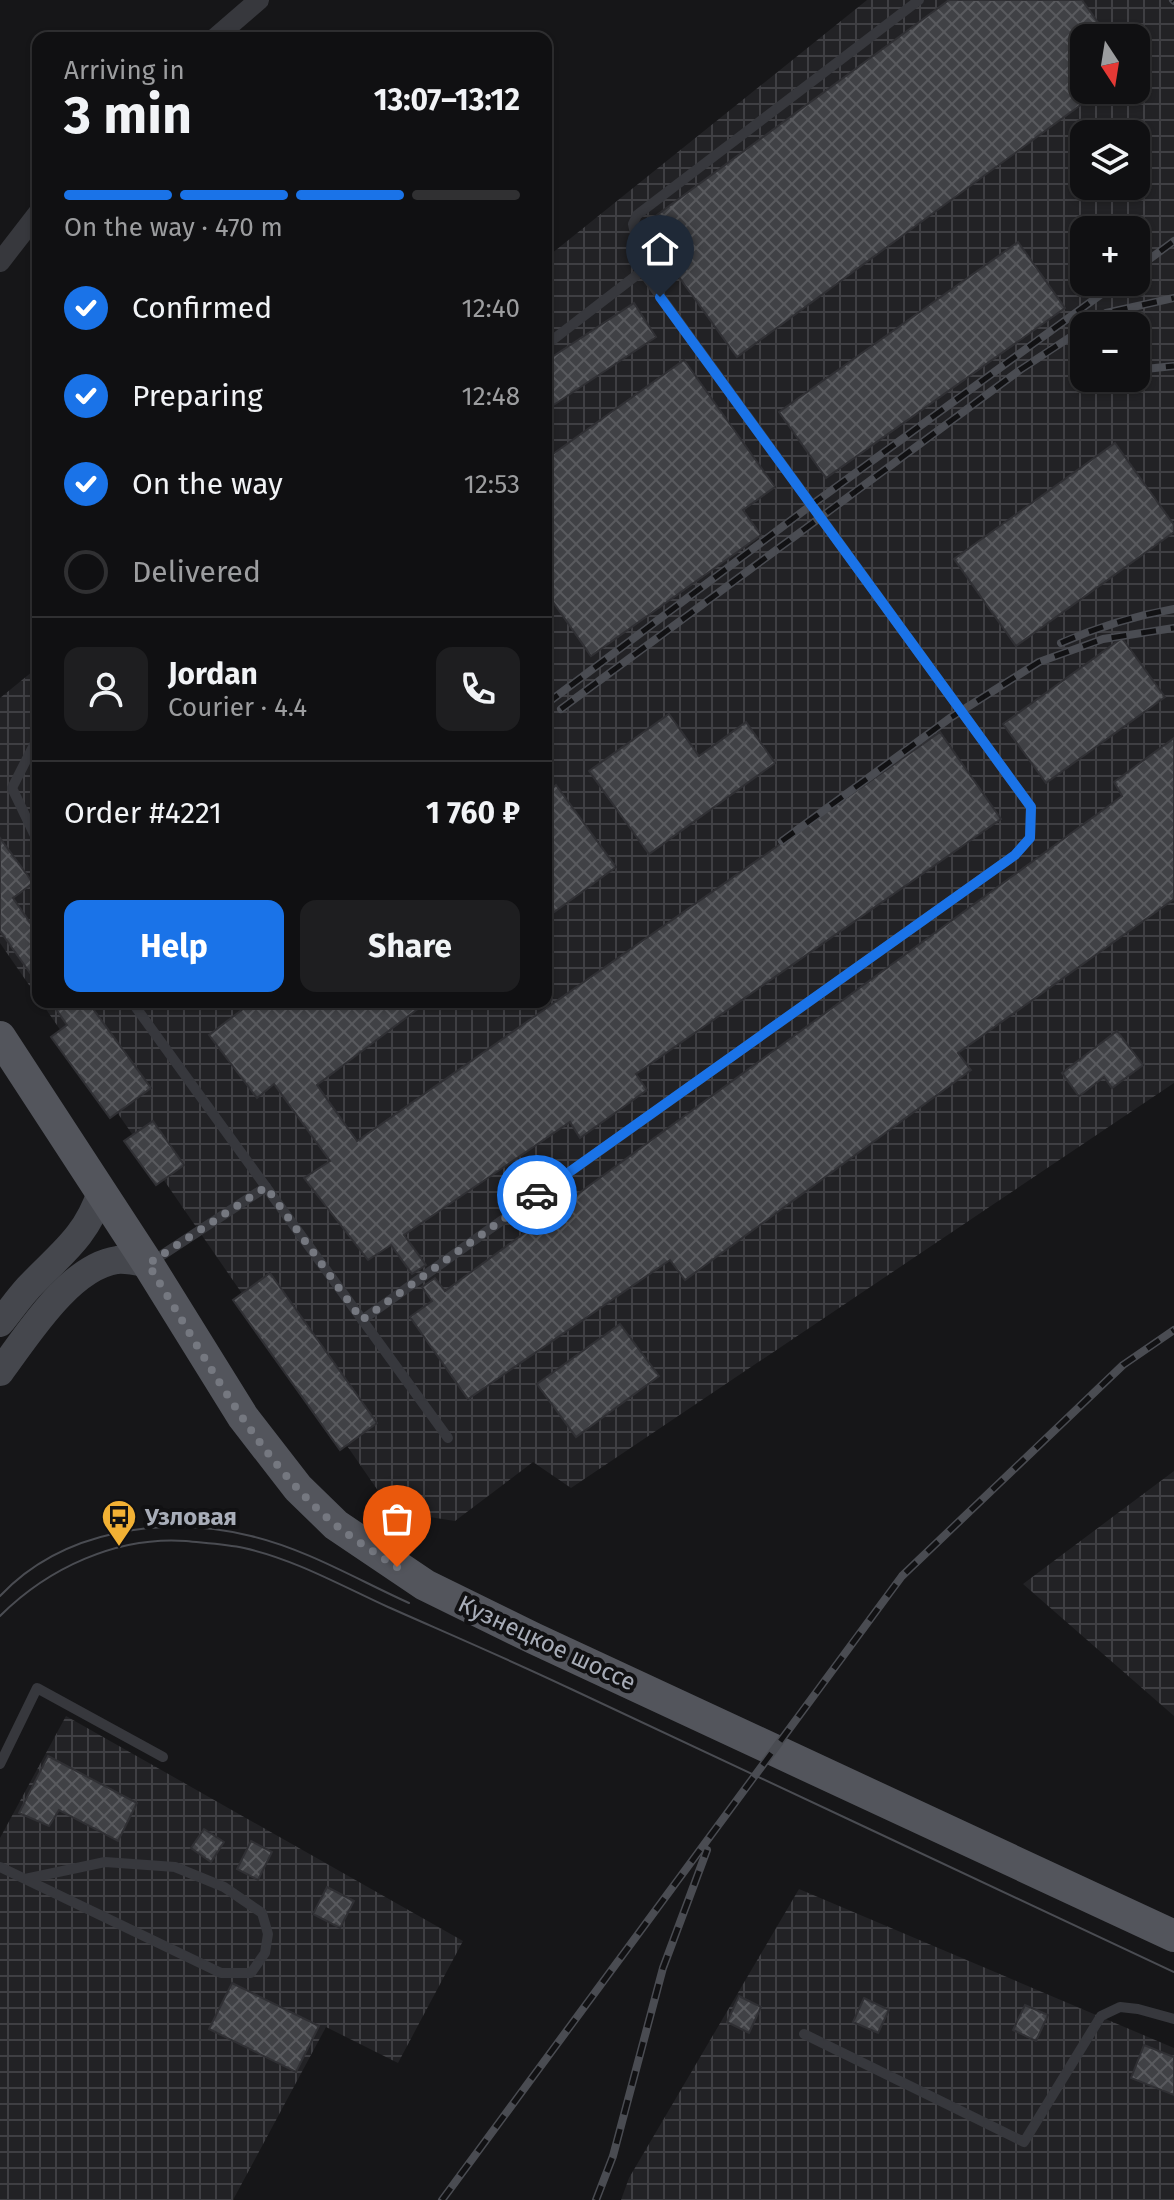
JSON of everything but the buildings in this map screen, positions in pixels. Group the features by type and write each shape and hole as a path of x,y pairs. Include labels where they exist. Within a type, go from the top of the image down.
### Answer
{"main road":[{"name":"Кузнецкое шоссе","path":"0,1037 243,1417 298,1488 336,1525 425,1585 533,1638 1174,1936"},
{"path":"0,1323 26,1290 85,1230 101,1192"},
{"path":"0,1372 48,1309 82,1277 99,1265 118,1260 148,1264"}],"street":[{"path":"222,32 259,0"},
{"path":"0,262 32,221"}],"lane":[{"path":"362,1320 1015,855 1030,838 1031,807 642,271 633,224 637,215 919,0"},
{"path":"552,340 642,271"},
{"path":"32,749 12,788 32,830"},
{"path":"136,1008 448,1438"},
{"path":"148,1264 266,1187"},
{"path":"0,1764 37,1688 163,1757"},
{"path":"0,1867 25,1879 221,1973 251,1973 265,1953 268,1934 262,1913 224,1887 175,1867 105,1862 25,1879"},
{"path":"804,2034 1024,2142 1101,2016 1120,2007 1174,2019"}],"shaded area":[{"path":"867,0 1174,0 1174,1083 571,1488 533,1462 455,1521 392,1511 45,1008 552,1008 552,253"},
{"path":"32,672 32,989 0,943 0,698"},
{"path":"1174,1471 1174,1716 1023,1584"},
{"path":"66,1716 463,1941 398,2063 326,2027 233,2200 0,2200 0,1838"},
{"path":"799,1889 1174,2048 1174,2200 621,2200 629,2178"}],"tram line":[{"path":"0,1596 25,1573 54,1555 84,1542 150,1528 184,1527 218,1530 271,1542 312,1557 409,1603"},
{"path":"0,1616 40,1583 109,1550 160,1541 186,1541 263,1553 318,1574 548,1678 1174,1972"}],"railway":[{"path":"1150,259 1174,241"},
{"path":"552,700 810,506 1099,296"},
{"path":"1111,312 1174,298"},
{"path":"561,709 1020,370 1070,337"},
{"path":"1150,369 1174,366"},
{"path":"1061,643 1116,623 1174,609"},
{"path":"782,841 950,718 1039,662 1103,639 1174,628"},
{"path":"442,2200 902,1576 1123,1365 1174,1330"},
{"path":"596,2200 613,2156 663,1968 707,1850"}],"way so far":[{"path":"397,1567 336,1525 298,1488 243,1417 148,1264 266,1187 362,1320 537,1195"}],"place":[{"name":"Узловая","path":"119,1548"}],"route":[{"path":"537,1195 1015,855 1030,838 1031,807 660,297"}]}
